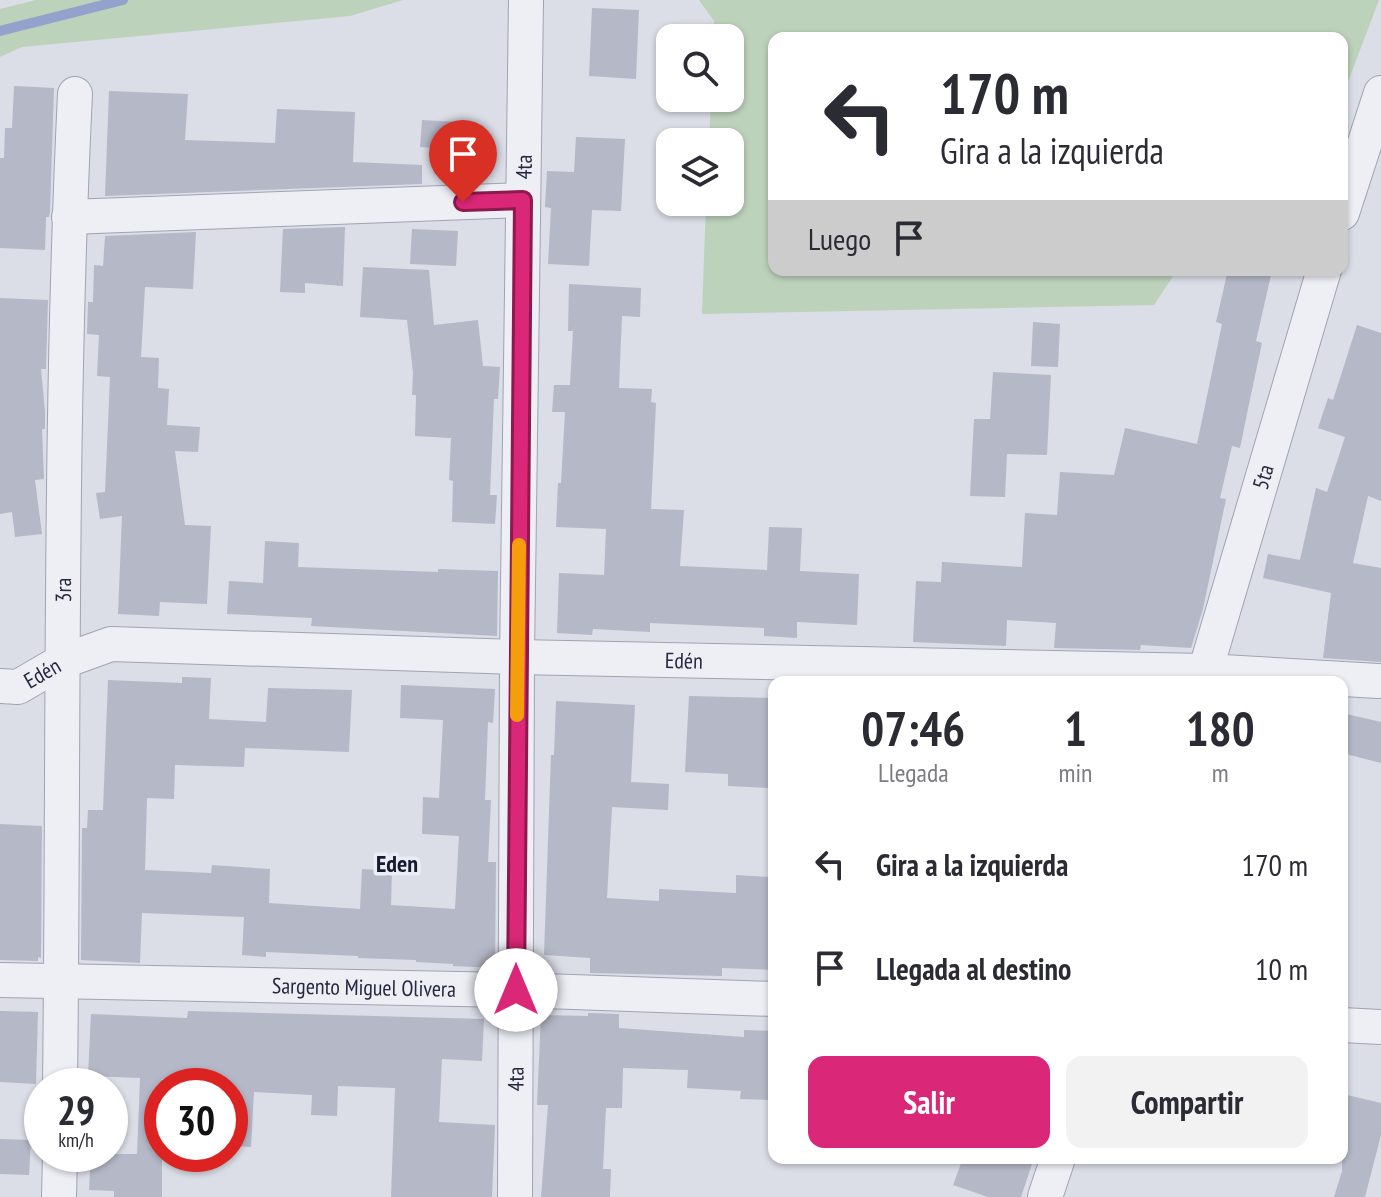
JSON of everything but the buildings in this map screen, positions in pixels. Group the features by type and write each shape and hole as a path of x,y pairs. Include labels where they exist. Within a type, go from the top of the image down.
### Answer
{"street":[{"name":"4ta","path":"515,1197 517,657 526,0"},
{"path":"1348,195 1381,93"},
{"name":"3ra","path":"60,1068 61,662 69,217 75,94"},
{"path":"69,217 523,200"},
{"name":"5ta","path":"1204,676 1322,276"},
{"name":"Edén","path":"0,686 18,687 61,662 111,644 1170,676"},
{"name":"Edén","path":"1348,680 1378,681"},
{"name":"Sargento Miguel Olivera","path":"0,980 516,990 768,999"},
{"path":"1348,1025 1381,1027"},
{"path":"1045,1197 1056,1164"},
{"path":"59,1197 60,1172"}],"green space":[{"path":"36,0 403,0 350,16 22,47 0,57 0,9"},
{"path":"699,0 1379,0 1348,82 1348,32 768,32 768,276 1173,276 1154,305 702,314 706,216 744,216 744,128 710,128 710,112 744,112 744,24 714,24"}],"waterway":[{"path":"0,31 123,0"}],"slow traffic":[{"path":"517,715 519,545"}],"district":[{"name":"Eden","path":"397,863"}],"route":[{"path":"463,202 523,200 516,990"}]}
